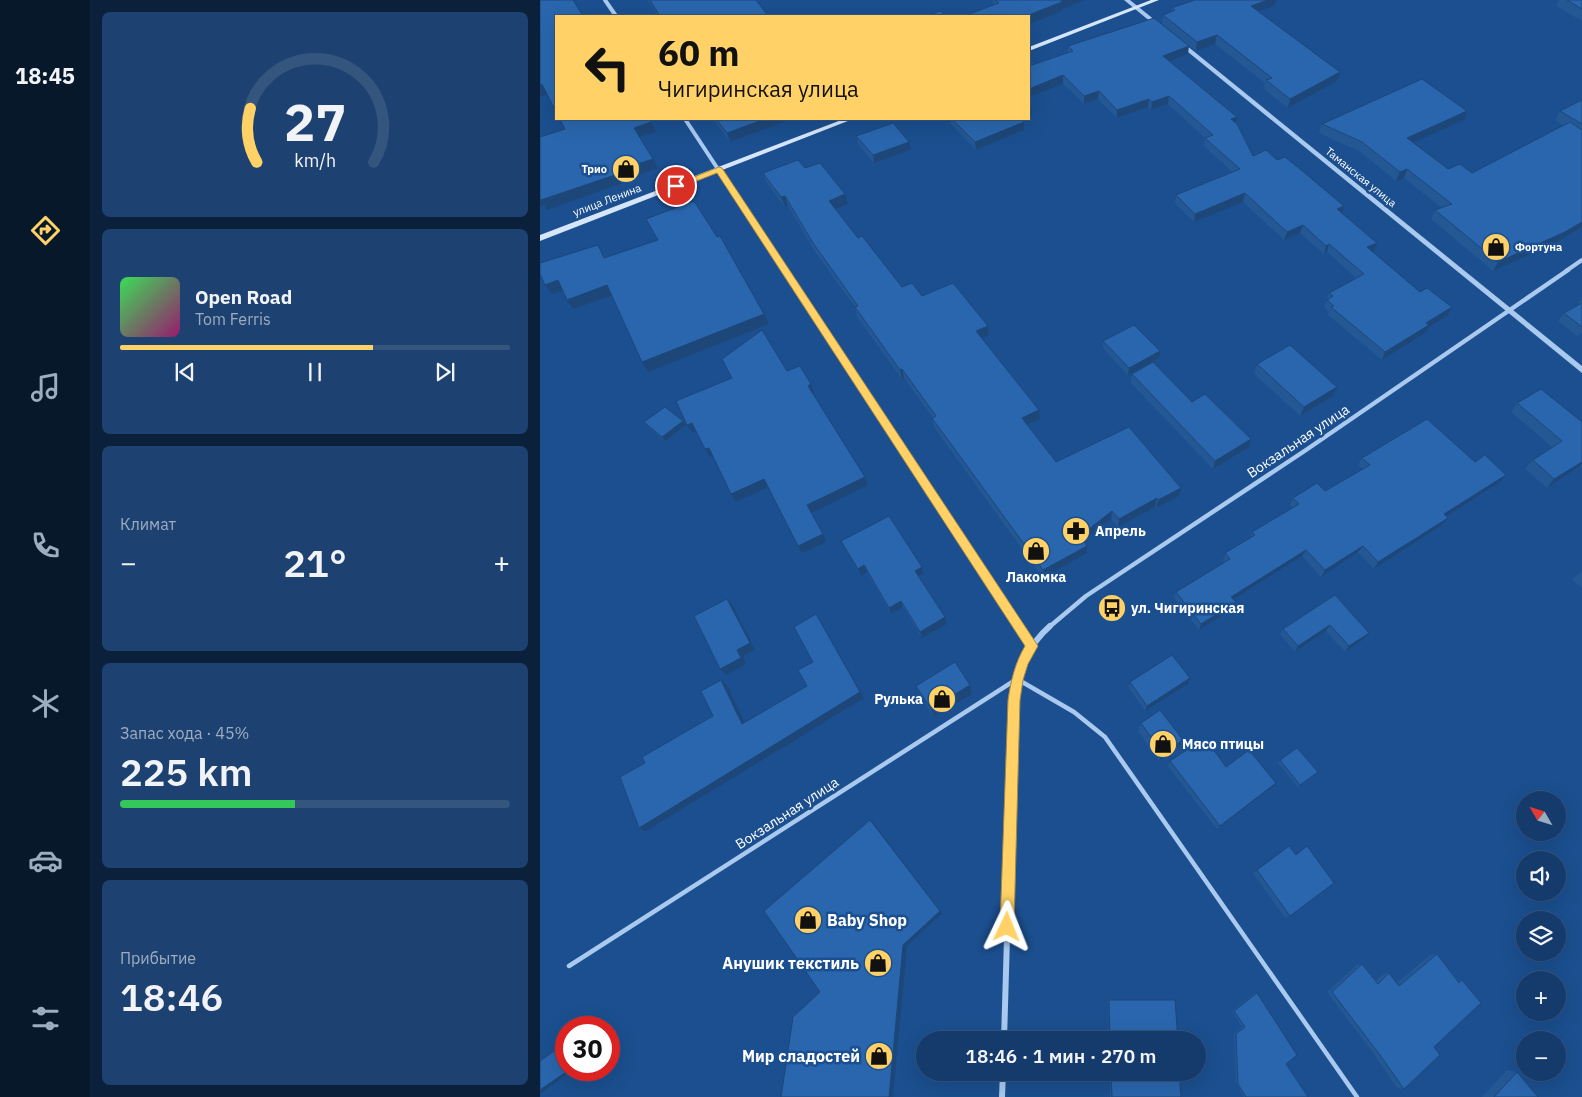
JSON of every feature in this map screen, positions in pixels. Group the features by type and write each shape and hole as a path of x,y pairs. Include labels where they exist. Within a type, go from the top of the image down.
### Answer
{"main road":[{"path":"1030,50 1156,0"},
{"name":"улица Ленина","path":"540,238 847,120"}],"street":[{"path":"604,0 615,15"},
{"path":"1127,0 1166,31"},
{"name":"Таманская улица","path":"1174,38 1582,370"},
{"path":"686,120 1032,646"},
{"name":"Вокзальная улица","path":"1004,1031 1014,700 1017,680 1023,661 1032,646 1041,634 1086,596 1306,450 1582,260"},
{"path":"1002,1097 1003,1081"}],"lane":[{"name":"Вокзальная улица","path":"569,966 1017,680"},
{"path":"1017,680 1070,708 1090,722 1105,736 1357,1097"}],"building":[{"path":"540,0 573,0 582,15 555,15 555,110 542,84 540,85"},
{"path":"650,0 756,0 767,15 659,15"},
{"path":"995,0 1061,0 1062,2 1029,15 967,15 999,3"},
{"path":"1195,0 1268,0 1251,6 1340,72 1290,99 1266,80 1272,78 1217,35 1197,42 1163,15 1175,10 1171,8"},
{"path":"1567,0 1582,0 1582,9"},
{"path":"940,11 946,15 930,15"},
{"path":"1154,18 1189,46 1163,56 1237,117 1231,119 1237,124 1253,156 1266,150 1277,160 1285,157 1344,206 1337,209 1377,243 1367,247 1420,292 1427,288 1452,307 1426,323 1429,325 1385,352 1331,307 1334,306 1327,300 1333,296 1329,293 1364,274 1329,244 1326,246 1303,225 1287,232 1245,193 1195,214 1176,195 1240,169 1205,138 1213,135 1169,96 1152,102 1149,99 1117,110 1099,91 1084,96 1063,75 1030,89 1030,66 1073,51 1068,46"},
{"path":"1422,79 1467,111 1407,138 1448,169 1460,164 1472,173 1570,122 1582,130 1582,222 1565,232 1498,262 1435,210 1452,204 1407,169 1400,172 1362,142 1322,124"},
{"path":"1582,100 1582,124 1560,111"},
{"path":"560,120 650,120 651,122 634,128 653,159 616,171 618,174 541,200 540,137 565,129"},
{"path":"717,120 762,120 727,133"},
{"path":"953,120 1022,120 1024,122 975,142"},
{"path":"893,123 909,142 873,155 856,136"},
{"path":"798,160 805,168 820,163 845,194 829,201 858,238 862,236 902,287 912,283 922,296 953,283 988,326 976,331 1039,410 1022,418 1056,462 1129,427 1181,488 1158,500 1157,498 1119,519 1112,511 1080,536 1087,546 1043,570 932,418 936,416 855,307 858,306 813,243 785,196 781,197 763,173"},
{"path":"694,201 717,237 720,236 764,314 642,362 607,285 567,300 558,280 545,285 540,274 540,263 598,245 604,258 658,240 646,219"},
{"path":"1582,303 1582,327 1564,313"},
{"path":"1134,325 1160,351 1129,368 1103,341"},
{"path":"762,330 787,371 800,366 811,384 808,386 865,477 807,505 823,534 798,546 764,479 731,494 709,448 705,449 692,423 687,425 676,401 732,378 722,359"},
{"path":"1290,345 1337,387 1304,407 1257,364"},
{"path":"1153,362 1192,402 1205,394 1251,439 1215,461 1132,374"},
{"path":"1541,389 1582,422 1582,462 1554,479 1533,460 1562,441 1517,403"},
{"path":"665,407 683,421 662,437 644,422"},
{"path":"1427,419 1475,462 1485,455 1506,475 1444,514 1448,518 1378,562 1363,546 1325,570 1306,550 1231,597 1236,602 1201,624 1176,592 1230,559 1225,553 1255,535 1252,532 1299,504 1293,498 1317,483 1325,491 1370,465 1362,458"},
{"path":"889,516 922,567 915,571 945,617 920,632 901,601 889,608 864,565 858,569 841,541"},
{"path":"1335,595 1369,633 1349,646 1330,625 1298,646 1283,629"},
{"path":"727,599 750,643 737,650 741,658 720,669 694,616"},
{"path":"816,614 860,692 639,828 620,777 645,763 642,757 713,716 701,691 721,680 742,724 807,686 798,670 813,662 794,627"},
{"path":"1172,655 1190,678 1147,706 1130,682"},
{"path":"955,662 970,685 931,709 916,686"},
{"path":"1160,710 1183,740 1162,753 1141,723"},
{"path":"1205,738 1226,767 1249,750 1276,783 1220,826 1170,761"},
{"path":"1297,748 1318,772 1300,785 1280,760"},
{"path":"870,820 940,911 903,945 889,1097 781,1097 793,1017 820,992 764,911"},
{"path":"1289,846 1296,855 1307,846 1334,883 1290,916 1257,870"},
{"path":"1437,954 1459,983 1462,980 1481,1003 1434,1047 1440,1055 1404,1089 1332,992 1362,964 1378,984 1389,973 1399,986"},
{"path":"1257,993 1297,1055 1286,1064 1308,1097 1246,1097 1238,1084 1236,1034 1245,1027 1234,1011"},
{"path":"1109,1000 1175,1000 1177,1031 1110,1031"},
{"path":"555,1050 555,1080 540,1090 540,1061"},
{"path":"1516,1073 1516,1081 1525,1081 1538,1097 1494,1097"},
{"path":"1111,1081 1180,1081 1181,1097 1112,1097"}],"place":[{"name":"Трио","path":"626,169"},
{"name":"Фортуна","path":"1496,247"},
{"name":"Апрель","path":"1076,531"},
{"name":"Лакомка","path":"1036,551"},
{"name":"ул. Чигиринская","path":"1112,608"},
{"name":"Рулька","path":"942,699"},
{"name":"Мясо птицы","path":"1163,744"},
{"name":"Baby Shop","path":"808,920"},
{"name":"Анушик текстиль","path":"878,963"},
{"name":"Мир сладостей","path":"879,1056"}],"route":[{"path":"676,186 719,170 1032,646 1023,661 1017,680 1014,700 1007,927"}]}
